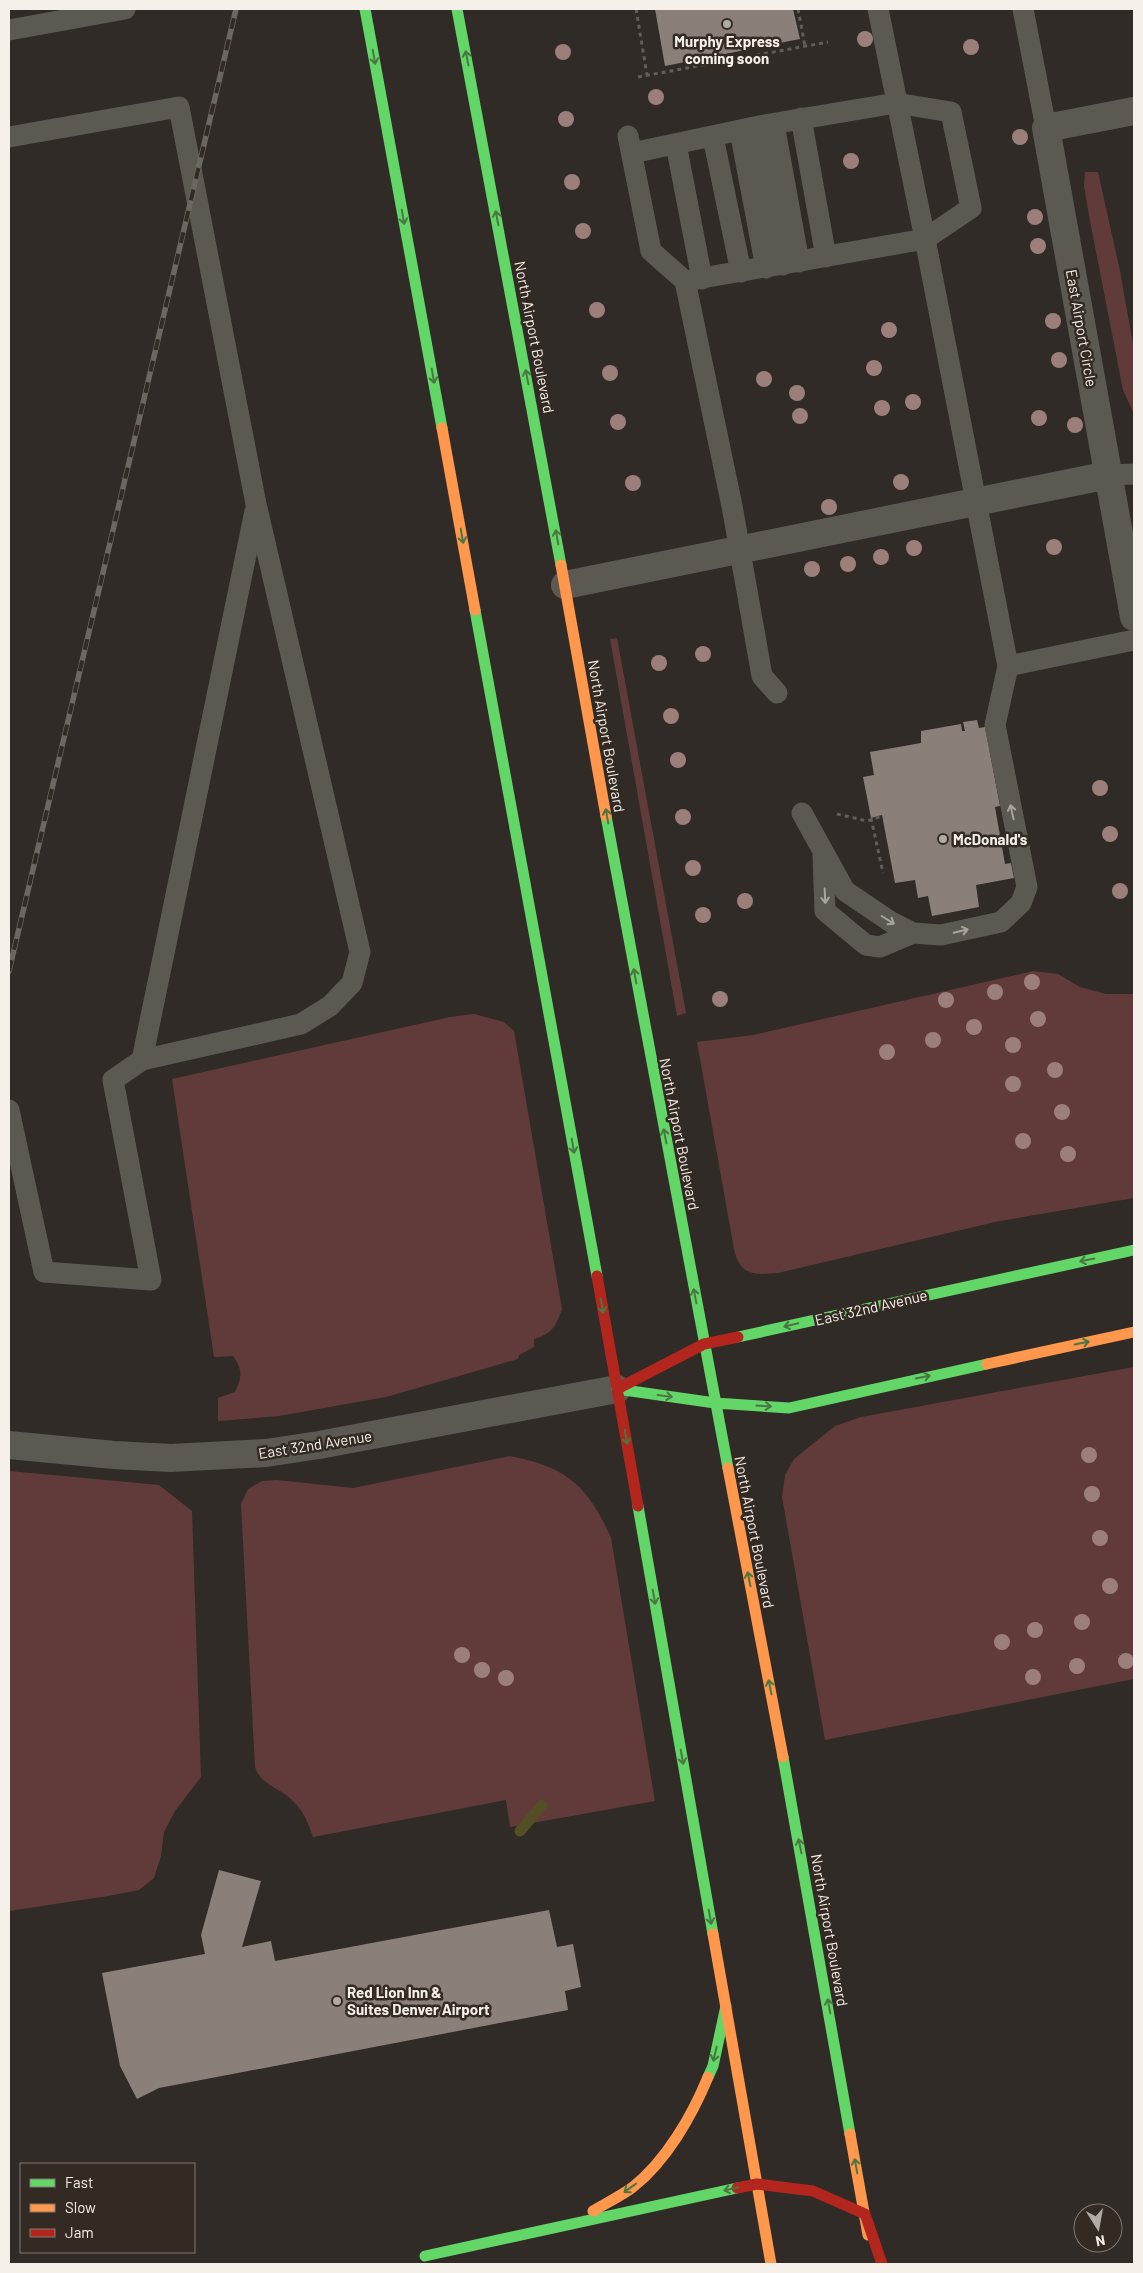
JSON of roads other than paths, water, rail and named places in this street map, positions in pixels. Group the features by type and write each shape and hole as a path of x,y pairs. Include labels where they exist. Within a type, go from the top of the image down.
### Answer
{"main road":[{"path":"365,9 617,1389 771,2264"},
{"name":"North Airport Boulevard","path":"457,9 566,585 636,981 806,1879 874,2264"},
{"name":"East 32nd Avenue","path":"617,1389 704,1344 1134,1250"},
{"name":"East 32nd Avenue","path":"617,1389 715,1403 790,1408 1134,1332"},
{"path":"412,2262 424,2256 592,2211 633,2187 664,2155 696,2107 713,2066 726,2006"},
{"path":"424,2256 757,2184 813,2191 865,2214 882,2264"}],"street":[{"path":"1046,128 1134,111"},
{"name":"East Airport Circle","path":"1046,128 1121,474 1134,617"},
{"path":"566,585 1121,474"},
{"name":"East 32nd Avenue","path":"9,1446 171,1458 266,1452 319,1445 617,1389"}],"lane":[{"path":"9,30 125,9"},
{"path":"802,813 845,891 891,922 912,933 941,935 1001,922 1017,908 1025,894 1027,886 1025,872 995,725 1008,666 878,9"},
{"path":"1023,9 1046,128"},
{"path":"896,102 952,112 971,208 925,239 693,280 651,251 630,144 676,144 801,118 896,102"},
{"path":"9,137 179,107 256,504 360,952 352,983 330,1006 301,1024 142,1060 112,1080 151,1280 44,1272 9,1110"},
{"path":"801,118 826,257"},
{"path":"758,127 783,265"},
{"path":"713,137 741,272"},
{"path":"676,144 693,280 762,676 777,694"},
{"path":"142,1060 256,504"},
{"path":"1008,666 1134,640"},
{"path":"822,847 826,911 866,945 880,947 912,933"}],"waterway":[{"path":"520,1831 542,1805"}],"railway":[{"path":"9,971 236,9"}],"place":[{"name":"Murphy Express coming soon","path":"727,24"},
{"name":"McDonald's","path":"943,839"},
{"name":"Red Lion Inn & Suites Denver Airport","path":"337,2001"}]}
